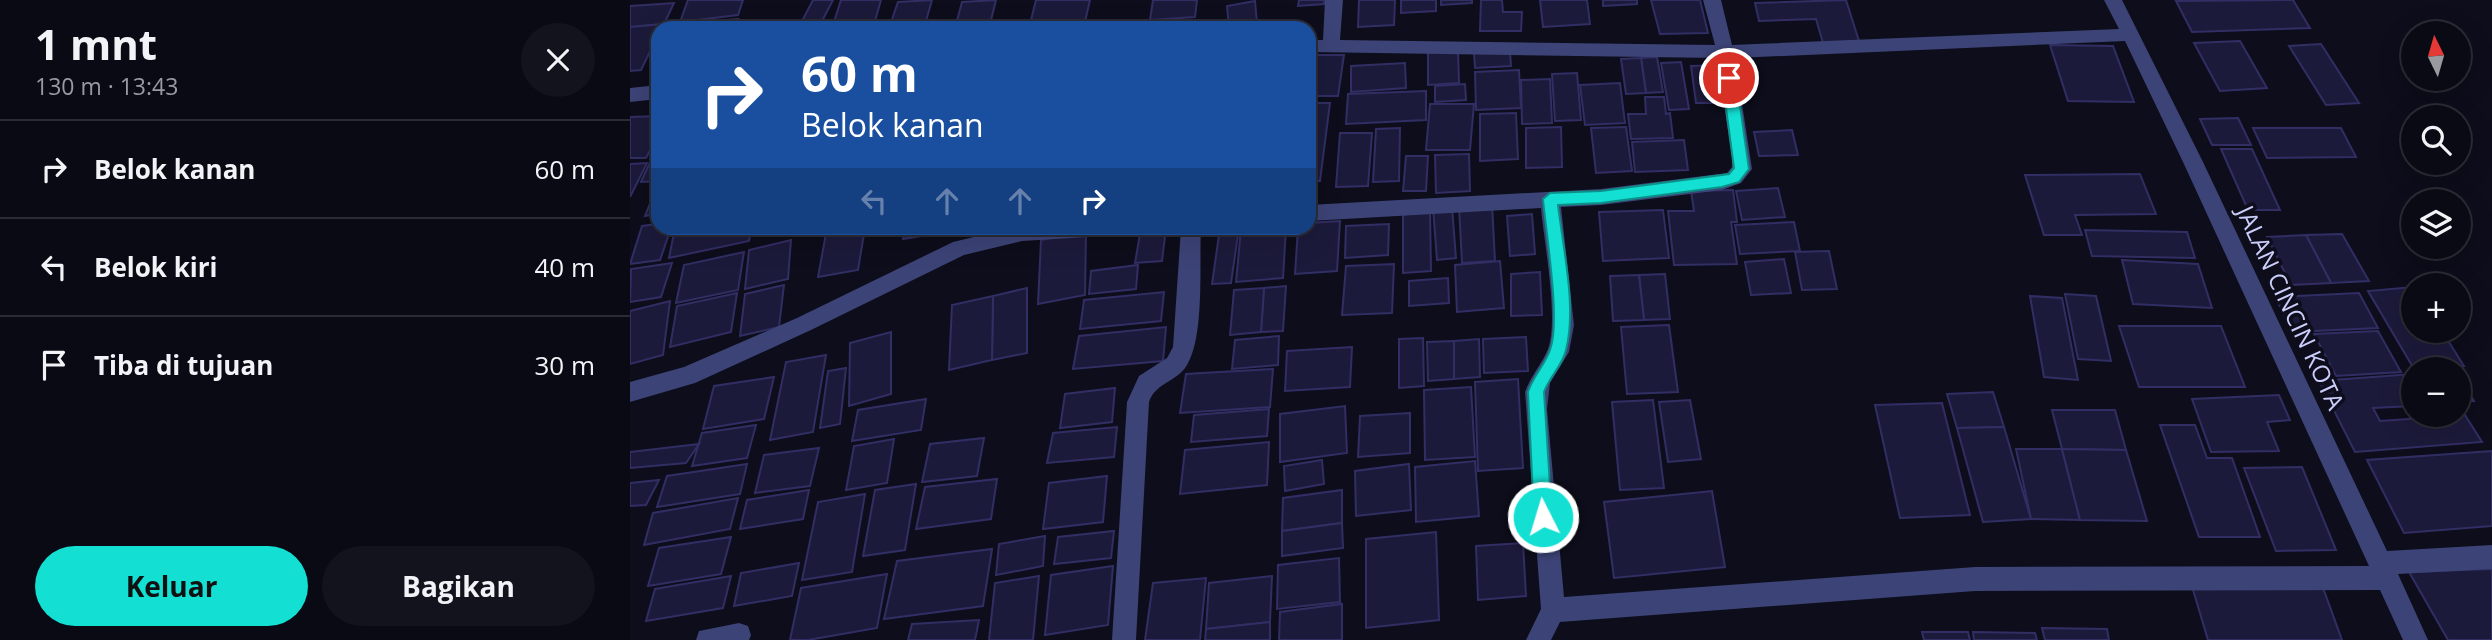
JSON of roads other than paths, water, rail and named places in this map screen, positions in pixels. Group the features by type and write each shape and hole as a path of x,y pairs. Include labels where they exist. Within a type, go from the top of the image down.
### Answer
{"street":[{"path":"1331,47 1334,0"},
{"path":"1316,213 1601,197 1722,182 1734,178 1742,169 1741,157 1725,52 1712,0"},
{"name":"JALAN CINCIN KOTA","path":"2113,0 2416,640"},
{"path":"1316,46 1725,52 2131,35"},
{"path":"630,95 651,93"},
{"path":"1538,640 1553,610 1541,494 1536,392 1540,379 1558,352 1563,325 1550,199"},
{"path":"630,392 699,371 804,324 960,248 1014,235"},
{"path":"1124,640 1139,402 1142,387 1149,378 1170,369 1183,350 1191,235"},
{"path":"1553,610 1975,579 2384,570 2492,557"},
{"path":"708,640 739,635"}]}
